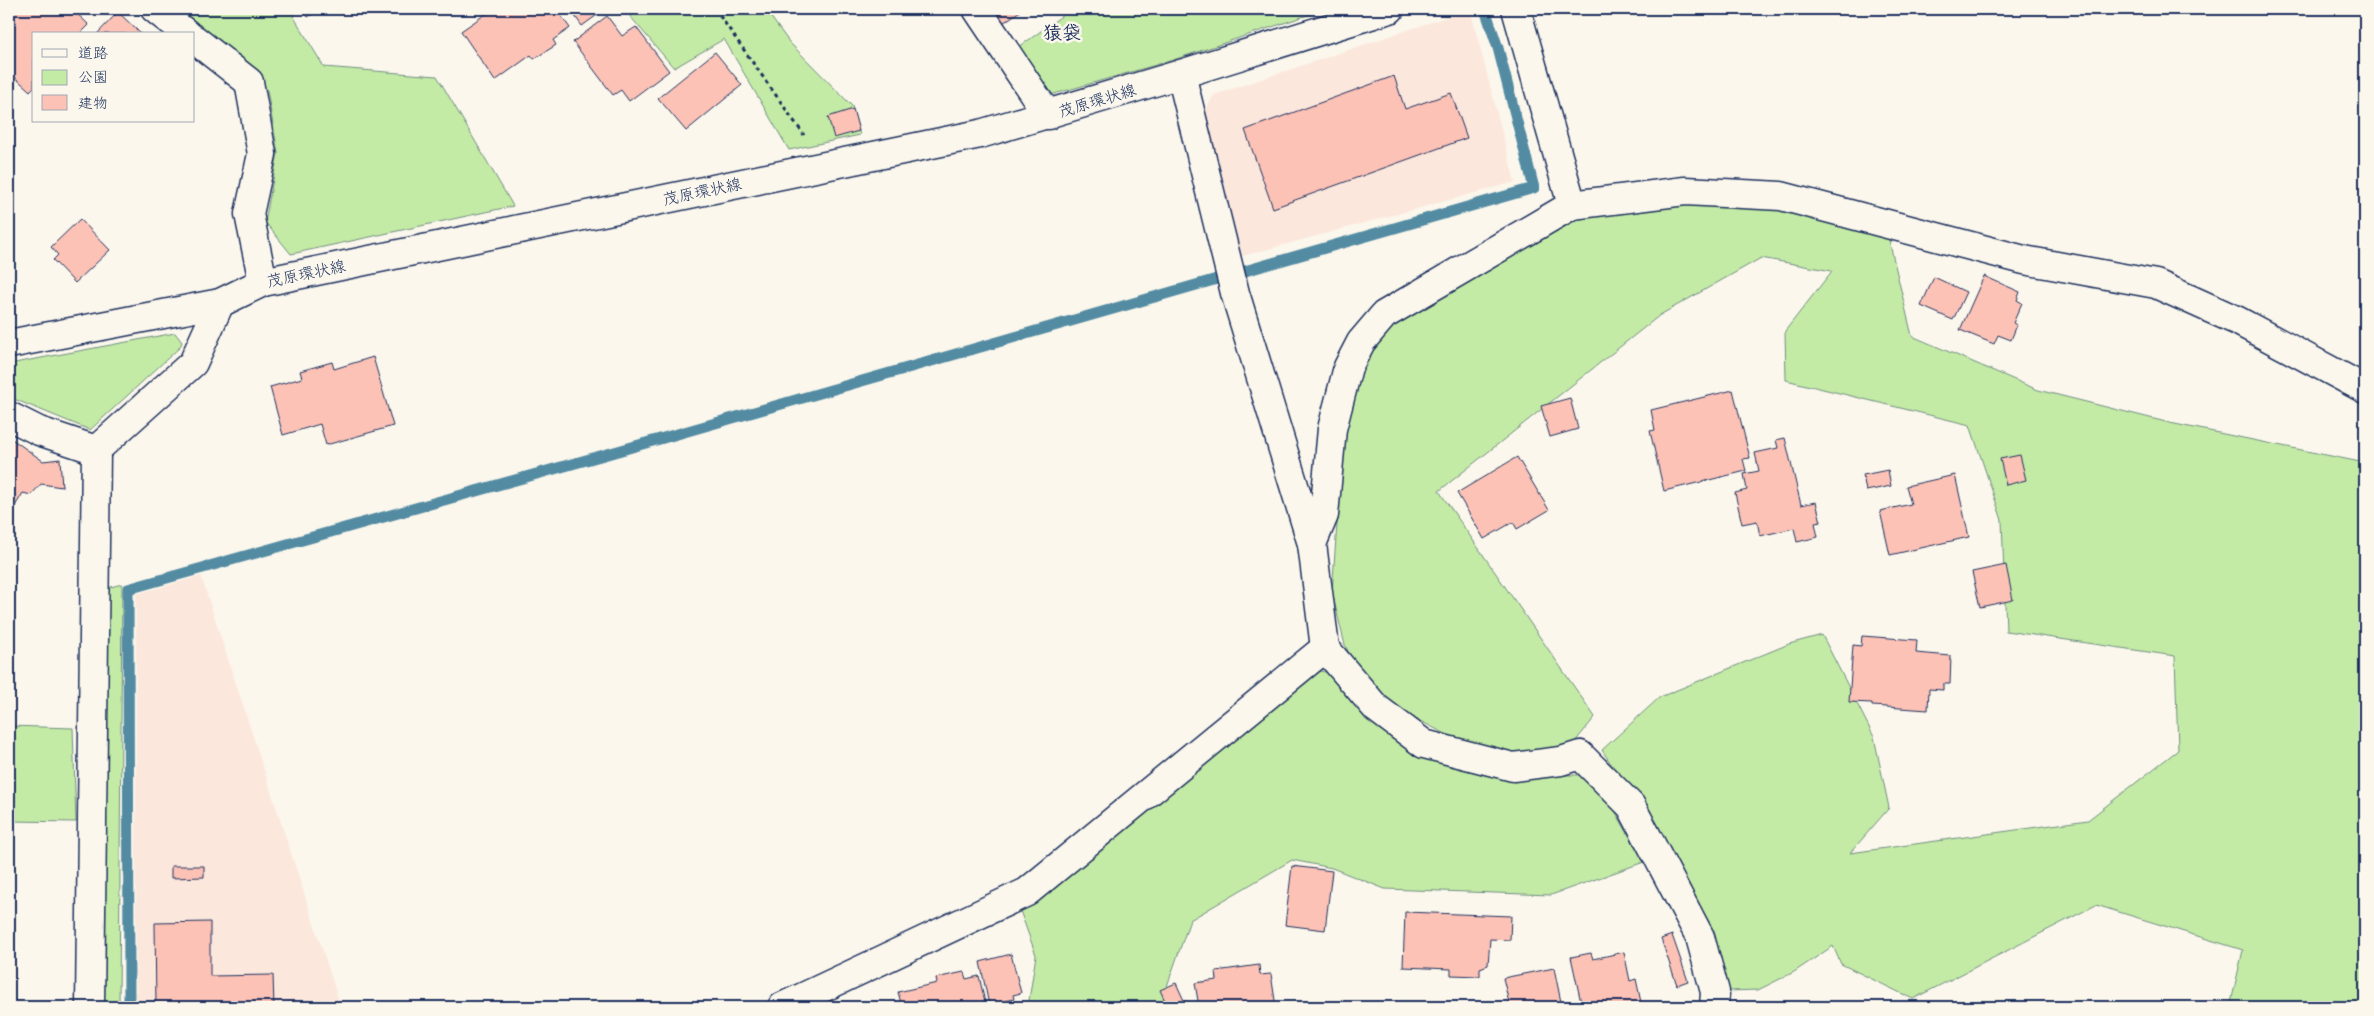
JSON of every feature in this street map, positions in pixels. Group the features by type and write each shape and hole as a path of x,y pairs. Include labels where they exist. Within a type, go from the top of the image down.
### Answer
{"street":[{"path":"155,9 184,32"},
{"path":"977,9 1048,115"},
{"path":"1516,9 1572,205"},
{"name":"茂原環状線","path":"9,344 220,302 263,282 980,134 1181,74 1382,10"},
{"path":"195,40 249,82 262,154 249,214 263,282"},
{"path":"1181,74 1235,293 1312,544 1325,648 1376,708 1424,744 1513,767 1561,761 1580,755 1631,806 1700,937 1715,992 1714,1007"},
{"path":"1312,544 1324,515 1332,429 1348,367 1361,342 1384,315 1572,205 1685,191 1781,196 2024,260 2156,284 2238,321 2365,389"},
{"path":"90,1007 96,450 193,363 220,302"},
{"path":"9,416 39,431 96,450"},
{"path":"782,1007 1027,892 1325,648"}],"path":[{"path":"715,9 826,166"}],"shaded area":[{"path":"1470,9 1515,182 1239,257 1201,119 1214,95"},
{"path":"201,576 341,1007 136,1007 136,594"}],"green space":[{"path":"172,9 289,9 324,67 437,76 513,206 291,254 265,222 278,153 267,90 251,65"},
{"path":"624,9 765,9 789,42 852,106 860,135 789,150 724,39 674,68"},
{"path":"1071,9 1326,9 1173,60 1047,96 1015,50"},
{"path":"1691,204 1773,206 1888,236 1912,336 2038,390 2170,423 2365,463 2365,1007 2230,1007 2243,950 2096,905 1913,999 1841,964 1833,946 1794,972 1758,990 1728,991 1640,809 1602,750 1660,697 1789,644 1822,635 1874,737 1889,808 1850,853 2088,820 2178,750 2175,656 2006,631 2002,520 1970,425 1786,380 1785,331 1832,271 1761,258 1660,315 1439,491 1595,717 1570,748 1513,758 1456,739 1404,713 1358,672 1345,645 1332,593 1345,414 1373,339 1404,314 1574,214"},
{"path":"175,333 182,342 180,347 90,430 9,397 9,364"},
{"path":"122,584 119,1007 104,1007 107,588"},
{"path":"1314,670 1331,673 1379,724 1514,775 1585,775 1610,802 1644,862 1551,895 1385,889 1332,868 1292,860 1190,920 1166,989 1175,1007 1028,1007 1036,955 1019,908 1046,895"},
{"path":"9,726 73,728 76,822 9,821"}],"building":[{"path":"13,9 72,9 89,25 82,32 32,32 32,89 30,91 9,72 9,13"},
{"path":"303,9 320,9 308,17"},
{"path":"493,9 556,9 570,28 553,40 556,45 534,59 531,55 495,81 461,31"},
{"path":"570,9 604,9 604,10 582,26"},
{"path":"993,9 1023,9 1003,23"},
{"path":"118,12 139,32 99,32"},
{"path":"607,16 622,36 636,27 669,71 629,101 621,90 613,95 573,42"},
{"path":"715,52 742,85 686,131 658,98"},
{"path":"1394,76 1405,109 1451,93 1467,138 1273,208 1245,130"},
{"path":"853,109 859,131 834,138 828,117"},
{"path":"80,219 110,250 75,283 53,260 58,255 51,247"},
{"path":"1984,276 2020,292 2017,300 2022,303 2013,323 2017,325 2011,340 1998,335 1994,344 1960,330"},
{"path":"1934,277 1966,292 1953,320 1921,306"},
{"path":"373,357 393,426 326,445 320,424 283,435 270,387 302,378 300,371 332,362 334,369"},
{"path":"1733,390 1750,458 1743,459 1746,471 1664,491 1650,431 1655,430 1651,410"},
{"path":"1570,398 1578,429 1550,437 1541,406"},
{"path":"9,437 43,461 60,459 62,487 41,484 31,495 23,493 9,516"},
{"path":"1785,438 1801,505 1816,502 1821,522 1815,523 1818,537 1797,542 1794,528 1760,536 1757,521 1742,524 1735,493 1747,490 1744,474 1759,471 1755,453 1778,448 1776,440"},
{"path":"2020,455 2026,480 2006,485 2000,459"},
{"path":"1517,457 1549,510 1517,529 1513,522 1484,539 1457,493"},
{"path":"1888,470 1891,486 1866,491 1863,475"},
{"path":"1955,475 1969,537 1890,555 1880,511 1911,504 1906,486"},
{"path":"2006,565 2013,600 1980,607 1972,572"},
{"path":"1862,636 1917,640 1916,653 1951,656 1950,684 1943,684 1943,690 1929,689 1928,710 1872,706 1872,703 1849,702 1853,645 1861,646"},
{"path":"171,866 204,866 204,877 171,878"},
{"path":"1292,866 1332,871 1325,930 1285,925"},
{"path":"1405,912 1511,916 1510,940 1490,939 1488,965 1480,968 1480,976 1451,975 1451,969 1403,967"},
{"path":"210,922 210,976 273,975 274,1007 156,1007 155,923"},
{"path":"1672,935 1688,981 1677,985 1661,939"},
{"path":"1624,952 1630,981 1636,979 1642,1007 1582,1007 1571,957 1591,953 1593,959"},
{"path":"1011,954 1021,993 1013,995 1014,999 989,1005 980,962"},
{"path":"1259,965 1260,975 1271,974 1276,1007 1199,1007 1195,983 1217,980 1216,971"},
{"path":"1554,968 1562,1007 1510,1007 1503,978"},
{"path":"964,972 966,979 979,976 986,1007 902,1007 898,992 937,983 936,978"},
{"path":"1176,983 1187,1007 1168,1007 1160,990"}],"waterway":[{"path":"129,1007 128,589 618,451 1534,188 1498,48 1485,9"}],"district":[{"name":"猿袋","path":"1062,32"}]}
